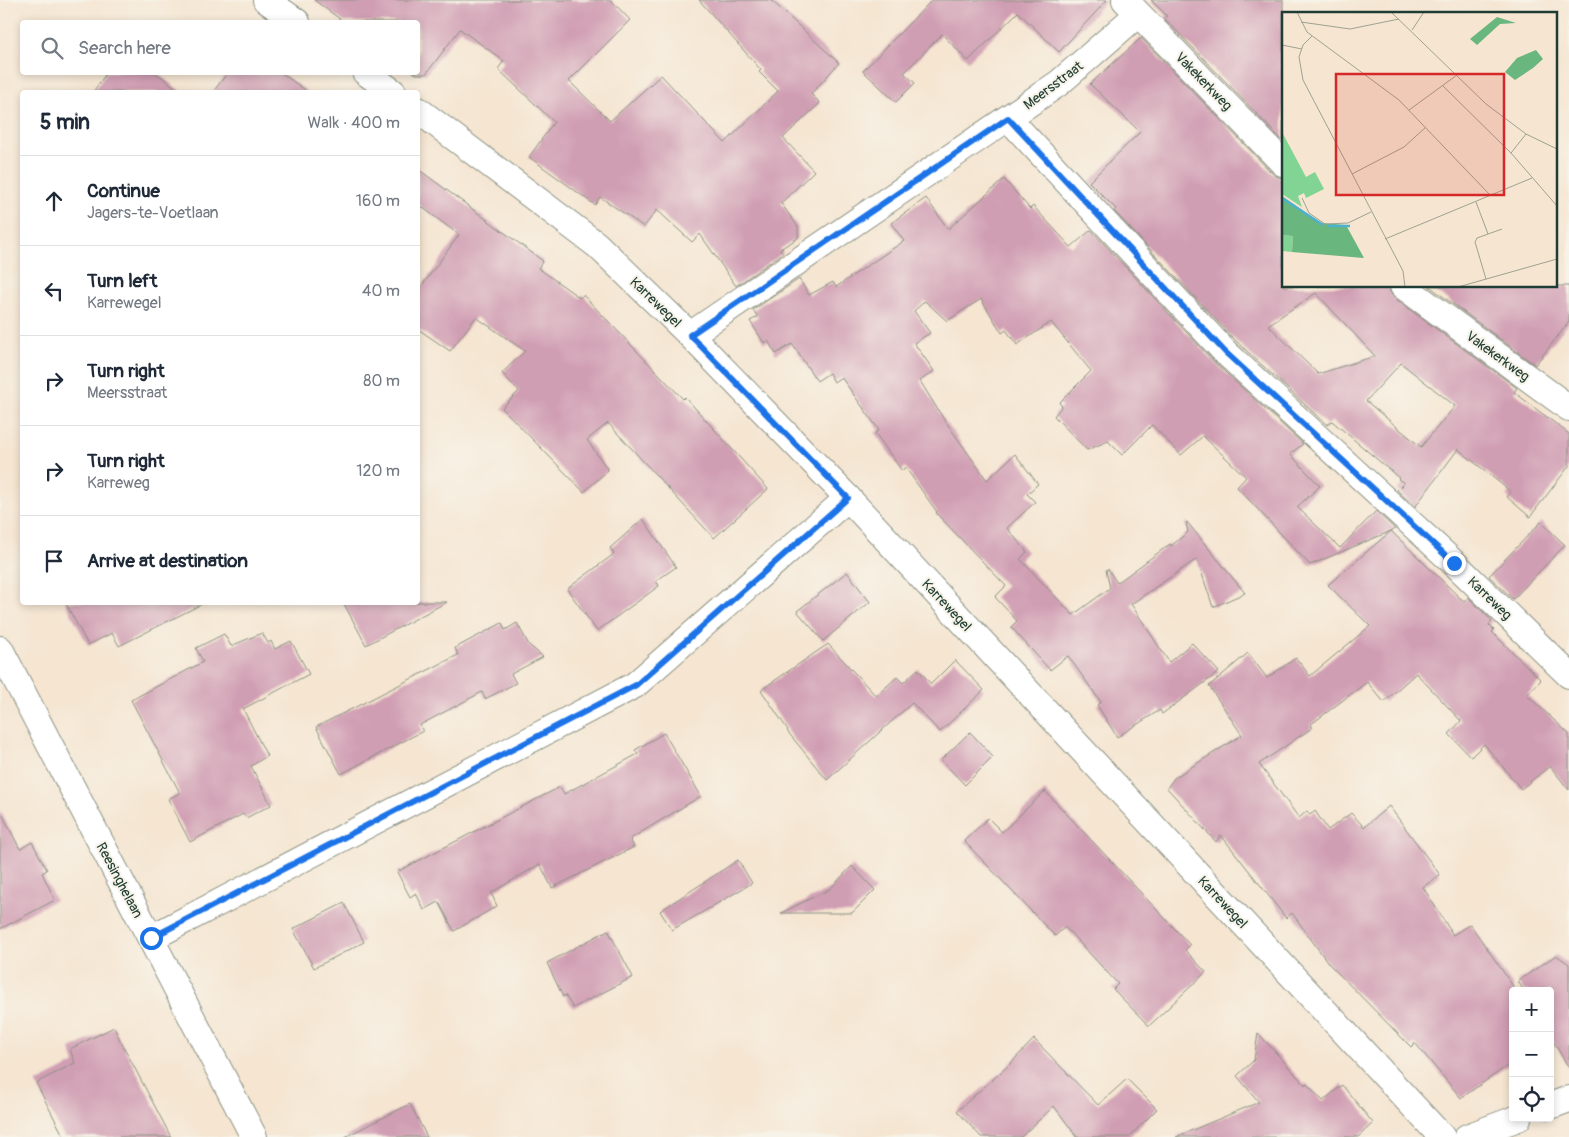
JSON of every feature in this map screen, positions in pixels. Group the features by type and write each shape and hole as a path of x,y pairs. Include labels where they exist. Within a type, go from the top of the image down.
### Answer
{"street":[{"path":"266,0 294,20"},
{"name":"Meersstraat","path":"690,335 1059,83 1132,7"},
{"name":"Vakekerkweg","path":"1132,7 1282,161"},
{"path":"370,75 390,90"},
{"name":"Karrewegel","path":"420,111 597,244 690,335 848,498 1442,1137"},
{"name":"Karreweg","path":"1008,118 1225,352 1454,563 1569,675"},
{"name":"Vakekerkweg","path":"1406,288 1569,408"},
{"path":"151,938 636,685 848,498"},
{"name":"Reesinghelaan","path":"0,649 254,1137"},
{"path":"1554,1105 1569,1099"},
{"path":"1467,1137 1509,1121"}],"building":[{"path":"314,0 611,0 630,20 569,81 610,121 661,75 725,143 778,91 759,72 761,70 699,0 771,0 839,63 811,94 820,103 783,138 814,171 781,203 798,227 798,238 780,249 783,253 736,286 700,234 692,242 657,210 644,227 600,197 595,205 529,157 554,122 498,69 504,61 460,29 426,74 420,74 420,20 341,20"},
{"path":"932,0 1107,0 1059,52 1018,12 968,61 942,34 904,73 915,83 896,102 863,71"},
{"path":"1151,0 1283,0 1282,140 1164,18 1167,16"},
{"path":"1141,38 1272,173 1282,178 1282,288 1389,288 1394,298 1517,388 1514,392 1569,434 1569,466 1530,517 1507,497 1511,492 1458,449 1415,507 1397,490 1404,483 1399,478 1332,421 1327,425 1236,341 1089,182 1140,132 1090,84","holes":["1316,293 1375,356 1318,374 1268,325","1401,363 1455,406 1421,447 1366,401"]},
{"path":"105,75 159,75 179,90 94,90"},
{"path":"226,75 284,75 305,90 214,90"},
{"path":"420,170 543,261 538,268 580,298 583,295 683,399 685,397 768,489 714,538 608,423 587,440 608,470 584,492 502,408 519,391 502,373 525,351 476,317 450,351 420,330 420,288 459,235 420,206"},
{"path":"1004,179 1030,209 1033,206 1071,247 1091,230 1214,362 1303,444 1290,454 1320,486 1297,507 1340,548 1376,511 1395,529 1310,565 1237,487 1246,477 1203,436 1181,455 1152,425 1122,455 1108,441 1087,450 1054,416 1062,406 1059,403 1091,371 1051,322 1017,345 1006,330 1002,333 981,299 947,321 925,301 914,311 930,333 914,343 934,371 920,381 943,418 987,480 1015,454 1038,484 1027,494 1035,502 1007,528 1027,552 1020,559 1073,615 1110,588 1106,570 1108,569 1117,583 1188,532 1187,522 1245,593 1213,607 1197,559 1131,604 1169,662 1192,643 1219,672 1162,714 1160,710 1117,737 1097,705 1101,702 1068,656 1050,670 1011,627 1017,621 995,597 1006,586 936,513 905,467 902,471 875,433 879,430 841,377 834,382 829,373 817,381 792,344 776,354 768,341 764,343 750,321 758,317 753,310 799,279 809,295 833,282 836,287 904,241 891,223 926,198 948,229"},
{"path":"1556,286 1569,286 1569,322 1535,365 1432,288 1556,288"},
{"path":"643,519 676,567 656,581 659,586 597,631 567,589 614,554 610,548"},
{"path":"1541,522 1565,545 1513,599 1489,576"},
{"path":"1391,531 1460,598 1464,601 1468,597 1492,621 1489,625 1494,630 1492,632 1541,680 1527,695 1569,734 1569,790 1550,766 1521,789 1484,744 1471,757 1449,734 1461,721 1416,673 1384,702 1367,682 1310,725 1312,728 1259,764 1299,818 1307,811 1310,815 1315,811 1328,830 1351,813 1364,827 1389,806 1440,875 1423,887 1453,935 1470,924 1513,986 1509,987 1509,1065 1461,1098 1415,1043 1411,1047 1329,964 1292,913 1286,918 1221,835 1216,842 1167,788 1174,778 1242,735 1209,686 1248,653 1267,678 1296,658 1310,676 1370,626 1328,585"},
{"path":"847,572 870,602 823,641 797,611"},
{"path":"420,602 447,602 366,645 345,605 420,605"},
{"path":"67,605 200,605 119,646 112,633 88,645"},
{"path":"502,623 505,630 517,623 529,645 543,657 511,674 516,683 485,699 482,692 420,725 423,731 341,774 316,727 458,655 455,648"},
{"path":"262,633 268,643 271,641 275,649 291,641 309,674 243,709 267,756 251,766 271,805 246,818 243,814 190,842 168,799 180,793 131,700 203,662 196,648 224,634 231,646"},
{"path":"828,644 876,696 897,677 903,683 918,669 931,684 955,660 984,690 940,732 912,703 827,780 787,731 761,690"},
{"path":"970,732 993,757 965,785 941,760"},
{"path":"664,733 701,796 630,839 634,847 552,888 540,864 491,893 497,906 454,931 439,902 424,910 416,893 410,897 397,872 560,787 564,794 638,754 635,750"},
{"path":"1045,791 1190,945 1185,950 1206,972 1149,1026 1113,989 1118,984 1065,927 1055,936 964,841 988,818 1002,832"},
{"path":"0,810 20,849 32,842 47,870 42,873 55,900 0,929"},
{"path":"738,860 752,883 672,930 660,911"},
{"path":"852,866 875,890 852,913 781,913 830,889"},
{"path":"344,903 364,942 314,968 293,929"},
{"path":"608,930 633,977 573,1008 565,995 563,997 547,963"},
{"path":"1556,955 1569,964 1569,1068 1554,1043 1554,987 1522,987 1518,981"},
{"path":"114,1027 171,1137 64,1137 36,1083 75,1063 70,1049"},
{"path":"1258,1033 1305,1085 1306,1083 1323,1101 1342,1085 1373,1123 1358,1137 1176,1137 1259,1102 1237,1076 1254,1060"},
{"path":"1034,1039 1098,1105 1127,1079 1157,1109 1129,1137 1077,1137 1054,1106 1021,1137 981,1137 957,1111 1009,1065"},
{"path":"410,1104 427,1137 345,1137"}],"route":[{"path":"151,938 636,685 848,498 690,335 1008,118 1225,352 1454,563"}]}
